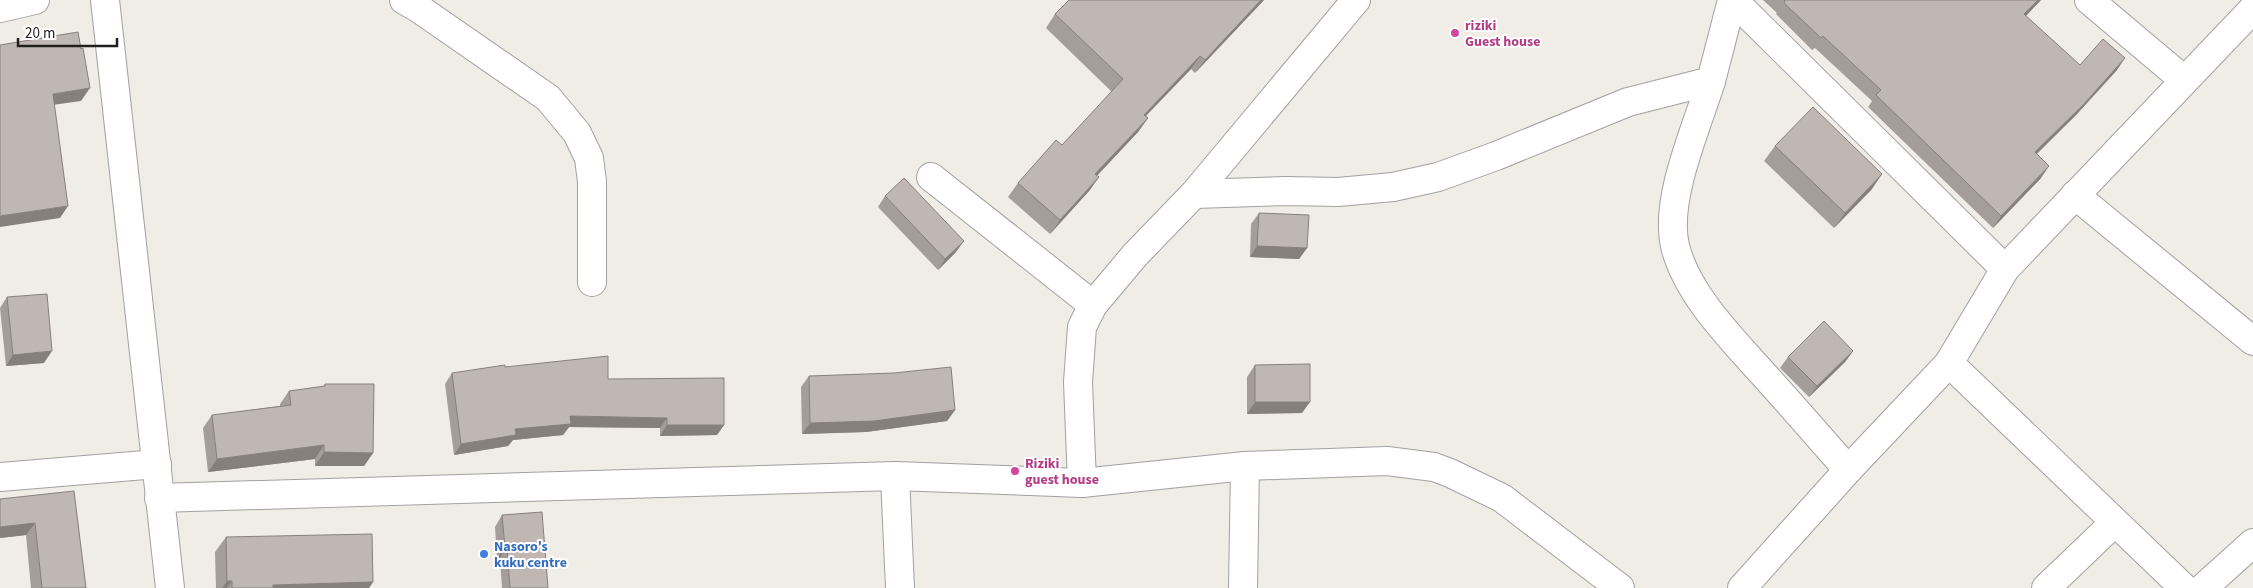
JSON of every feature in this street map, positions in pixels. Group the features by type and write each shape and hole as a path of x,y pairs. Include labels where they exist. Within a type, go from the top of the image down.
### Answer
{"street":[{"path":"0,8 35,0"},
{"path":"105,0 170,588"},
{"path":"404,0 548,98 577,133 589,158 592,182 592,282"},
{"path":"1082,483 1078,382 1082,327 1093,305 1135,255 1194,194 1356,0"},
{"path":"1732,0 1711,81 1682,172 1674,222 1675,245 1697,295 1744,352 1848,470"},
{"path":"1732,0 2005,269"},
{"path":"2089,0 2184,80"},
{"path":"1752,585 1848,470 1949,363 2005,269 2252,11"},
{"path":"1194,194 1286,190 1338,192 1393,187 1438,177 1628,102 1711,81"},
{"path":"931,177 1093,305"},
{"path":"2075,195 2253,341"},
{"path":"1949,363 2184,588"},
{"path":"159,498 895,476 1082,483 1245,466 1387,461 1434,467 1502,498 1620,588"},
{"path":"0,477 157,464"},
{"path":"1243,588 1245,466"},
{"path":"895,476 900,588"},
{"path":"2046,588 2114,523"},
{"path":"2203,588 2253,543"}],"building":[{"path":"1069,0 1261,0 1205,60 1200,56 1144,115 1148,118 1095,174 1099,177 1060,220 1018,183 1056,140 1062,145 1123,79 1055,14"},
{"path":"1784,0 2038,0 2024,14 2080,65 2103,39 2125,58 2084,104 2035,152 2049,166 2001,216 1876,95 1881,90 1823,36 1821,38 1784,3"},
{"path":"78,32 81,49 83,48 90,88 53,94 68,206 0,216 0,45"},
{"path":"1813,107 1882,174 1845,213 1775,146"},
{"path":"904,178 964,241 945,259 885,196"},
{"path":"1259,213 1309,215 1307,248 1257,246"},
{"path":"47,294 52,351 13,355 7,297"},
{"path":"1824,321 1853,351 1817,386 1788,357"},
{"path":"608,356 608,379 724,378 724,425 667,425 667,418 570,416 571,424 515,429 516,435 461,444 452,373 505,365 505,367"},
{"path":"1310,364 1310,402 1255,402 1255,365"},
{"path":"951,367 955,410 874,421 810,423 809,376 894,373"},
{"path":"325,384 374,384 373,453 324,452 324,445 217,459 212,415 291,405 289,391 325,386"},
{"path":"74,491 86,588 42,588 35,523 0,527 0,499"},
{"path":"542,512 548,588 510,588 502,515"},
{"path":"372,534 373,582 273,585 273,588 232,588 232,581 227,581 226,537"}],"place":[{"name":"riziki Guest house","path":"1455,33"},
{"name":"Riziki guest house","path":"1015,471"},
{"name":"Nasoro's kuku centre","path":"484,554"}]}
